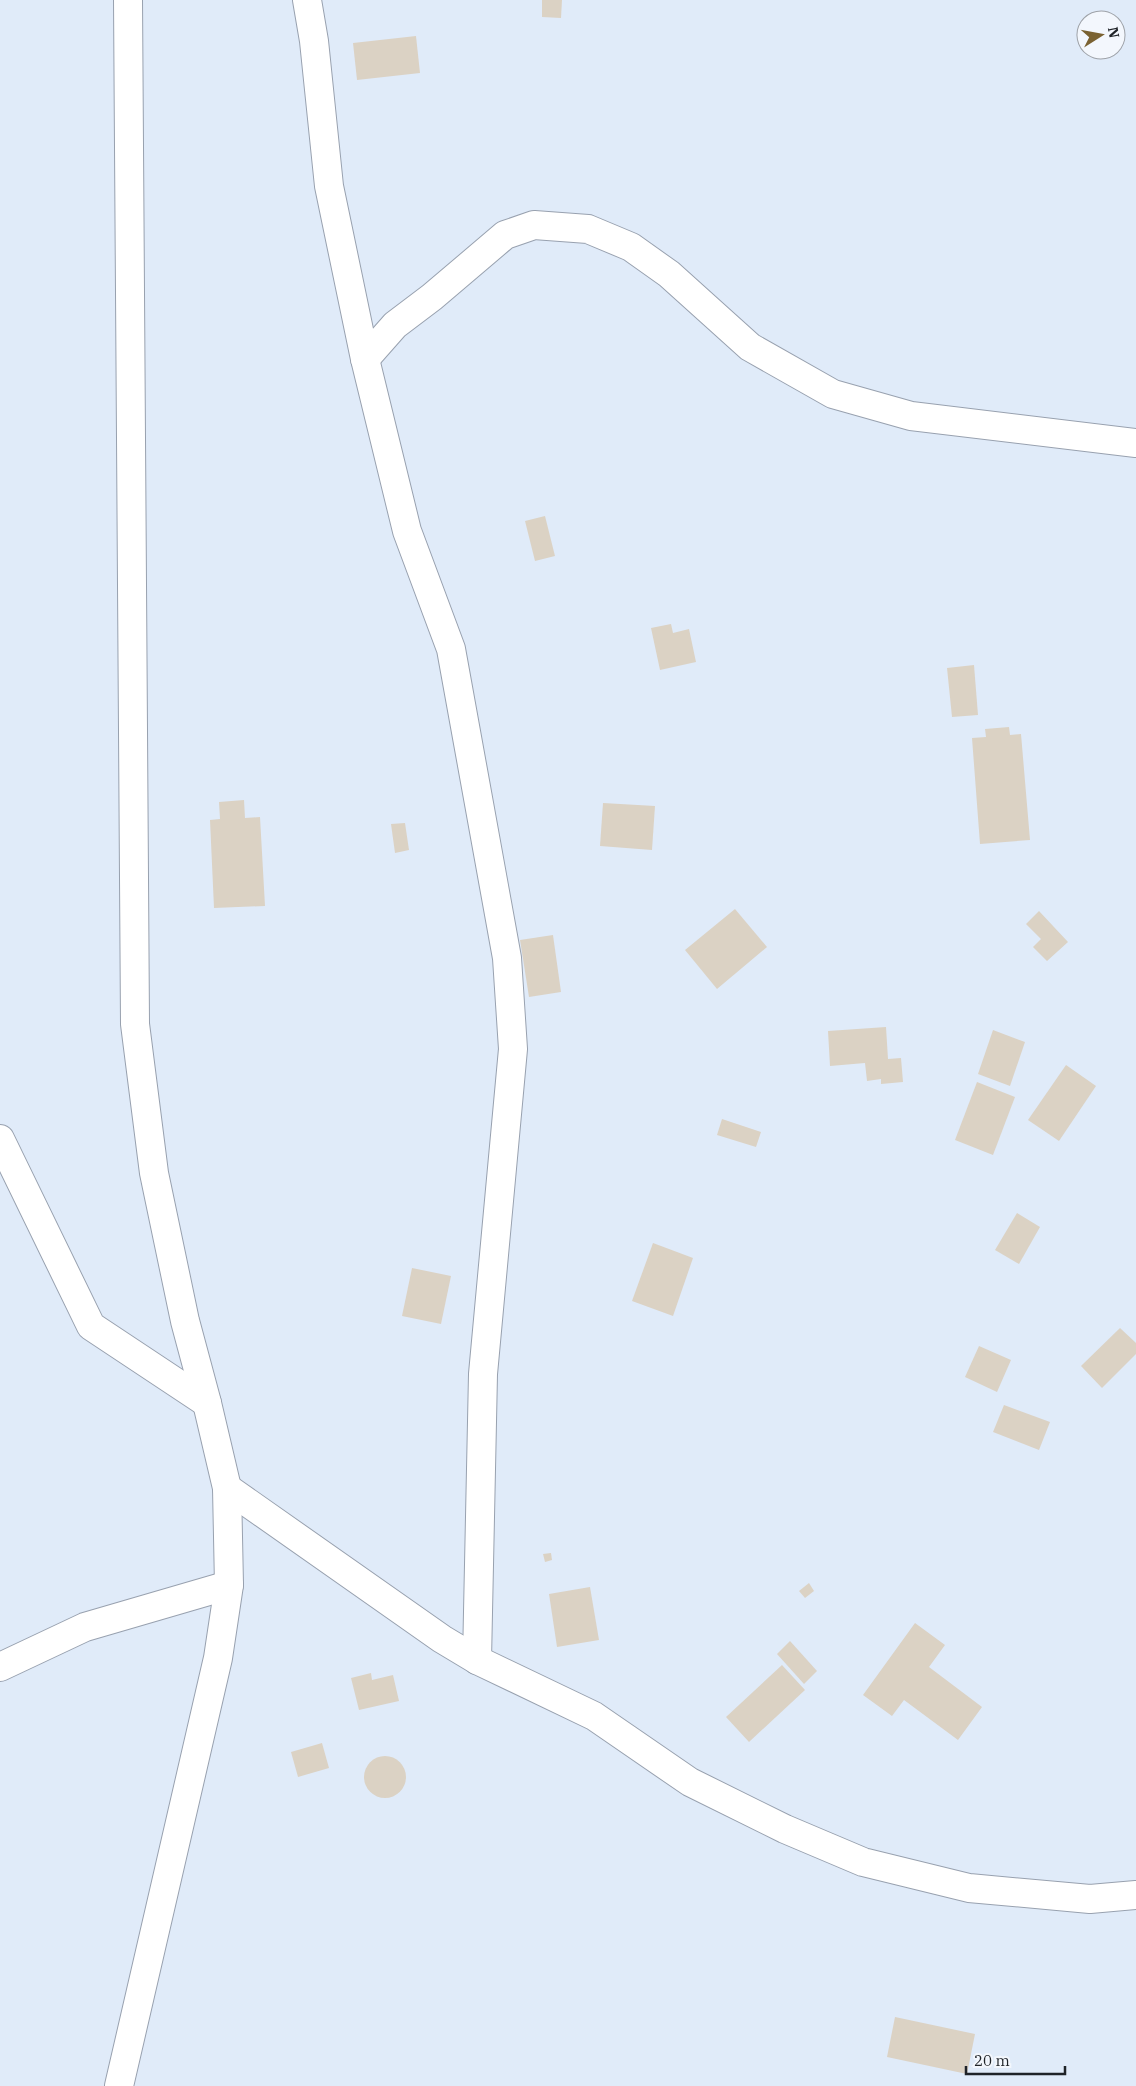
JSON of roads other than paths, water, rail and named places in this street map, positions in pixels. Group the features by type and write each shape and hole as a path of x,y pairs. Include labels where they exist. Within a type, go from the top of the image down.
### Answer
{"street":[{"path":"119,2086 218,1658 229,1585 227,1488 185,1321 154,1173 135,1024 128,0"},
{"path":"307,0 314,41 329,186 364,359 407,531 452,649 507,958 513,1049 483,1374 477,1660"},
{"path":"364,359 395,325 432,298 505,235 534,225 588,229 631,247 669,274 750,346 833,394 911,416 1136,443"},
{"path":"0,1140 92,1326 207,1403"},
{"path":"227,1488 442,1640 477,1660 594,1716 690,1782 785,1829 863,1862 969,1888 1090,1899 1136,1895"},
{"path":"0,1667 85,1627 229,1585"}]}
